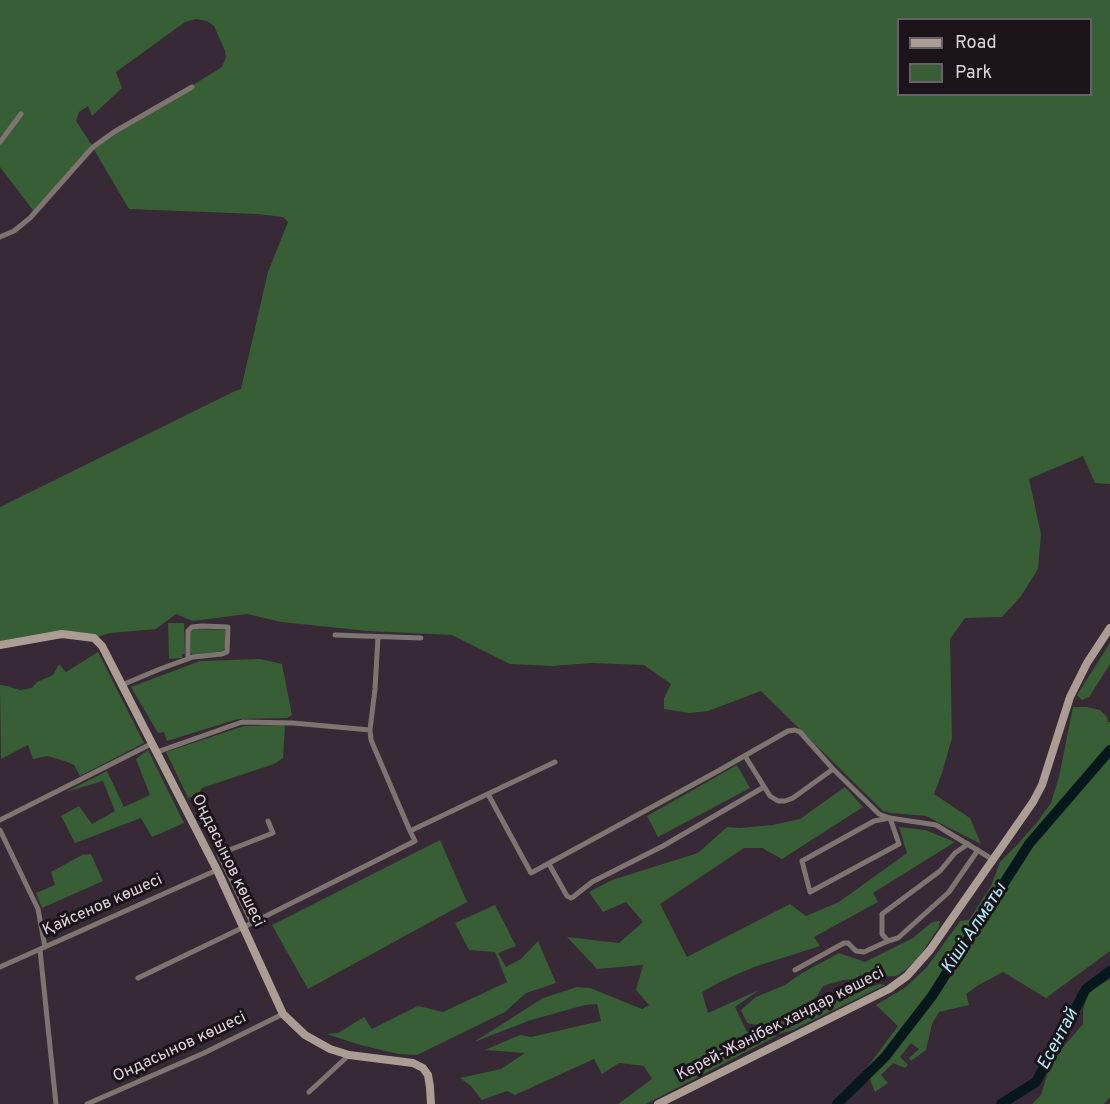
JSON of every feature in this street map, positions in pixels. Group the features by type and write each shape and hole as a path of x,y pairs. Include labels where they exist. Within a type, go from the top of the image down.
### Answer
{"street":[{"path":"0,237 14,231 30,218 93,147 114,132 192,87"},
{"path":"0,142 21,114"},
{"path":"122,685 160,669 188,659 193,657 227,652 228,627 192,627 188,631 188,659"},
{"name":"Керей-Жәнібек хандар көшесі","path":"658,1104 889,989 907,976 930,950 1033,802 1042,785 1070,697 1087,663 1110,628"},
{"name":"Оңдасынов көшесі","path":"0,645 62,634 94,638 102,646 248,926 283,1014 305,1035 330,1049 350,1055 413,1063 423,1068 428,1075 430,1104"},
{"path":"335,635 420,638"},
{"path":"138,978 248,926 415,841 371,740 378,637"},
{"path":"0,820 155,747 242,722 293,723 370,730"},
{"path":"488,794 531,873 789,731 795,730 808,740 833,769 879,814 890,818 936,825 992,859"},
{"path":"745,756 770,796 778,801 793,798 833,769"},
{"path":"410,831 555,762"},
{"path":"549,864 567,896 571,898 592,882 663,846 764,787"},
{"path":"890,818 899,844 810,892 802,861 874,821 890,818"},
{"path":"248,926 219,854 273,833 268,821"},
{"path":"0,830 38,909 56,1104"},
{"path":"888,941 882,934 882,914 940,871 955,853 968,844"},
{"path":"795,970 844,943 848,943 856,951 864,952 898,938 949,892 978,850"},
{"name":"Қайсенов көшесі","path":"0,967 217,870"},
{"name":"Ондасынов көшесі","path":"87,1104 197,1057 283,1014"},
{"path":"309,1092 350,1055"}],"green space":[{"path":"0,0 1110,0 1110,484 1095,483 1083,456 1029,479 1041,534 1038,569 1021,596 1002,617 965,618 950,639 952,738 934,794 970,818 981,844 926,816 883,811 761,691 708,711 689,713 664,709 664,698 671,684 644,665 510,664 452,635 368,631 281,622 247,614 193,621 176,614 156,629 110,633 94,638 62,634 0,644 0,507 241,389 268,272 288,222 283,217 257,214 129,209 93,148 35,213 0,167 0,142 6,131 0,137","holes":["196,19 207,21 214,26 225,51 226,57 222,67 93,147 76,121 79,112 88,106 92,116 122,88 116,72 185,22"]},
{"path":"168,623 184,623 185,654 182,654 182,658 169,659"},
{"path":"195,629 225,630 223,651 191,654 190,632"},
{"path":"1110,643 1110,664 1089,697 1082,700 1077,695"},
{"path":"98,652 144,743 80,776 74,765 65,761 47,756 33,759 28,745 1,759 0,685 20,690 32,688 37,682 53,675 59,664 66,672"},
{"path":"260,659 282,664 292,715 287,718 238,719 167,741 164,732 158,733 131,687 200,661"},
{"path":"1073,707 1100,710 1110,722 1110,951 1046,998 1003,972 977,986 966,994 969,1005 939,1012 932,1024 926,1050 911,1061 909,1058 919,1049 911,1043 900,1057 908,1065 905,1068 893,1063 881,1075 888,1083 875,1092 866,1069 898,1026 876,1005 906,987 927,967 960,921 969,920 991,886 1000,862 1038,821 1051,803 1059,777"},
{"path":"285,725 283,758 274,764 202,788 198,795 188,798 166,752 244,726"},
{"path":"148,750 184,823 152,837 141,818 75,843 61,816 79,806 92,824 115,811 103,781 66,792 107,771 124,807 150,795 136,759"},
{"path":"737,765 750,788 658,837 647,816"},
{"path":"845,787 863,807 782,859 762,848 744,848 660,904 687,957 790,904 806,916 839,902 907,853 899,827 925,830 955,842 873,893 878,902 814,937 820,946 754,967 702,992 708,1013 759,990 735,1007 747,1032 777,1036 646,1104 618,1104 652,1079 644,1066 619,1063 602,1074 594,1059 515,1095 507,1091 482,1100 471,1086 460,1078 501,1069 525,1053 485,1050 520,1035 531,1037 601,1021 597,1004 585,1005 531,1020 474,1042 543,998 577,987 590,988 642,1009 649,1005 636,990 643,965 597,969 567,937 619,943 643,922 626,902 603,912 589,892 612,880 698,853 727,827 772,825 800,819"},
{"path":"440,840 467,902 308,989 272,925"},
{"path":"91,854 103,881 42,908 36,893 55,885 51,872 82,855"},
{"path":"495,905 516,946 498,953 506,967 521,959 538,941 556,983 526,993 505,1012 417,1055 399,1054 360,1045 327,1034 338,1033 364,1017 372,1029 418,1006 443,1012 507,982 495,952 469,950 455,923"},
{"path":"940,921 939,927 921,954 907,969 896,976 843,980 823,986 817,996 807,1005 814,1011 848,993 880,984 885,985 793,1030 779,1034 773,1029 747,1023 741,1010 756,997 785,985 839,953 865,962 913,938 932,922"},
{"path":"1110,979 1110,1097 1104,1104 1032,1104 1041,1095 1048,1072 1059,1052 1083,1024 1083,1010 1088,992"}],"waterway":[{"name":"Кіші Алматы","path":"837,1104 885,1057 932,996 1029,844 1110,750"},
{"name":"Есентай","path":"1001,1104 1036,1082 1086,989 1110,971"}]}
